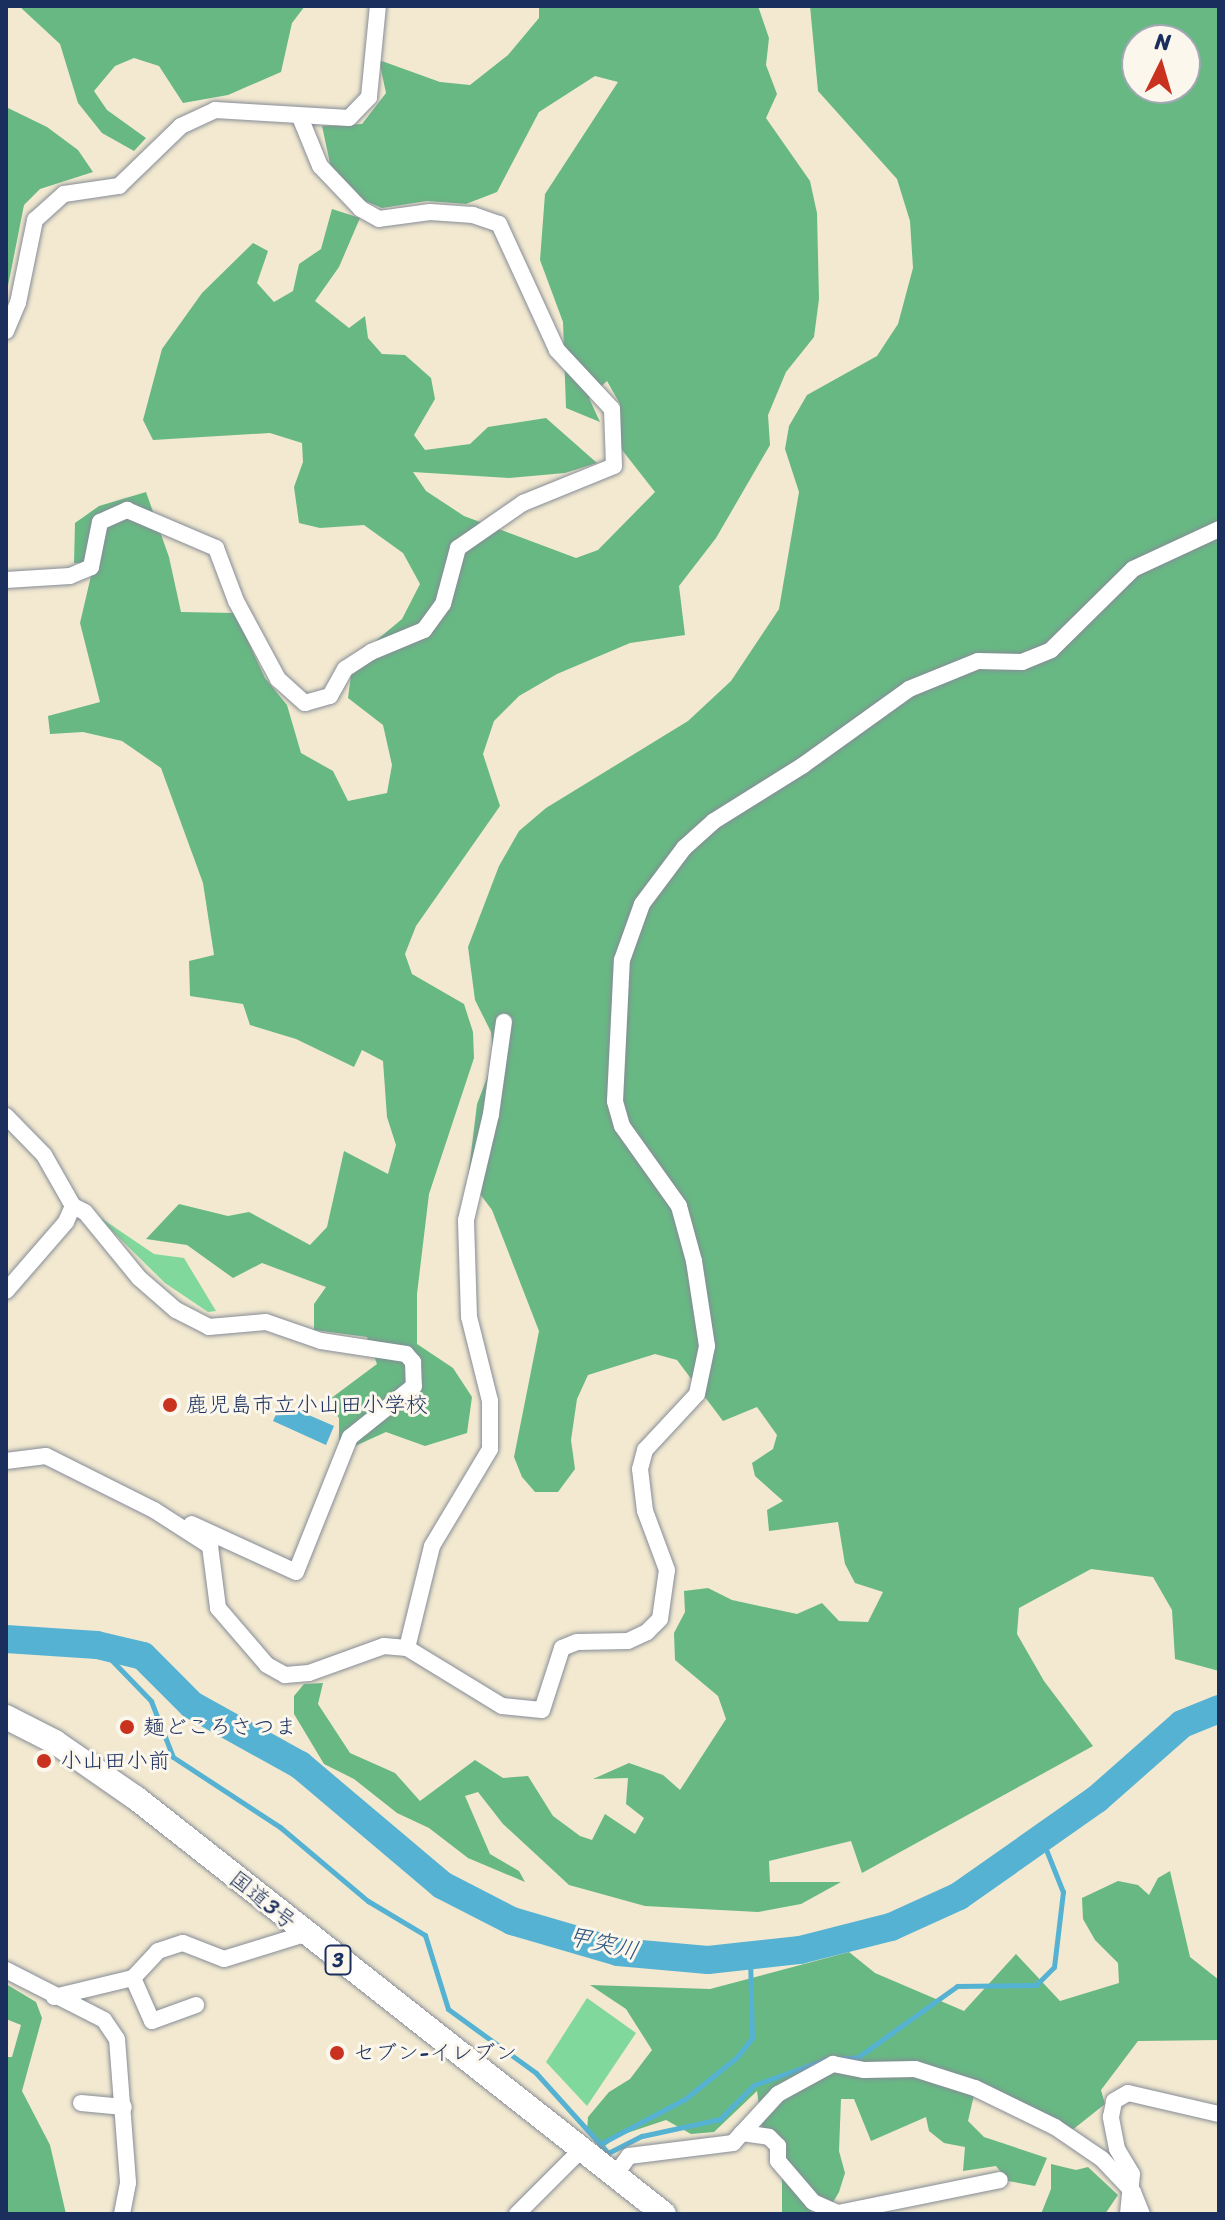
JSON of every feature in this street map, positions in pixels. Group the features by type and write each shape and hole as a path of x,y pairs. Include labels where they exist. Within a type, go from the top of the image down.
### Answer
{"highway":[{"name":"国道3号","path":"6,1717 90,1764 613,2178 664,2214"}],"street":[{"path":"6,331 18,303 35,220 64,194 119,186 181,126 215,110 349,118 369,97 378,6"},
{"path":"6,580 70,576 91,567 100,522 127,510 216,548 236,601 278,679 305,703 330,696 345,669 371,652 424,630 443,604 458,548 523,503 614,466 612,409 557,350 499,224 473,215 430,212 379,219 361,209 320,166 300,117"},
{"path":"154,1510 210,1546 218,1608 267,1665 285,1675 309,1673 384,1646 407,1648 502,1706 542,1710 562,1648 577,1642 628,1641 660,1619 667,1570 645,1511 640,1469 645,1450 697,1394 707,1346 694,1261 679,1206 622,1126 615,1101 622,960 642,904 684,848 714,821 802,766 909,689 978,661 1022,662 1051,650 1133,569 1219,529"},
{"path":"407,1648 422,1601 432,1546 485,1465 493,1428 469,1317 466,1220 491,1114 504,1022"},
{"path":"6,1116 44,1155 73,1206 85,1212 139,1278 176,1310 209,1327 266,1322 321,1341 406,1354 413,1362 414,1386 350,1437 296,1572 154,1510 46,1456 6,1461"},
{"path":"6,1291 66,1222 73,1206"},
{"path":"54,1997 133,1978 158,1951 183,1943 224,1959 305,1934"},
{"path":"6,1970 104,2020 117,2039 128,2183 122,2214"},
{"path":"133,1978 152,2021 196,2005"},
{"path":"613,2178 629,2156 733,2143 778,2094 833,2064 864,2070 915,2069 975,2088 1055,2127 1102,2159 1133,2192 1142,2214"},
{"path":"1128,2214 1133,2192 1132,2174 1117,2149 1111,2117 1114,2101 1128,2093 1219,2114"},
{"path":"92,2098 124,2107"},
{"path":"742,2133 769,2137 778,2146 778,2161 813,2202 838,2213 1000,2180"},
{"path":"517,2214 580,2151"}],"green space":[{"path":"19,6 305,6 292,23 281,72 228,95 183,103 159,66 134,58 115,66 94,91 107,110 146,138 134,151 102,133 78,103 60,44"},
{"path":"539,6 758,6 769,38 766,65 777,94 766,118 810,181 817,213 819,299 814,337 786,372 768,415 770,445 716,538 679,586 685,635 630,643 557,674 519,696 494,721 483,754 500,806 416,926 405,954 412,974 464,1004 473,1032 474,1058 429,1194 417,1294 417,1344 453,1368 472,1397 467,1433 425,1446 386,1432 355,1446 339,1440 339,1418 326,1402 377,1364 367,1337 314,1330 314,1304 326,1287 262,1263 233,1278 187,1245 146,1239 179,1204 228,1216 249,1212 310,1245 327,1227 344,1151 388,1174 396,1145 387,1117 383,1061 362,1050 354,1067 296,1039 250,1025 243,1004 190,996 189,961 214,955 203,883 161,768 122,741 83,732 50,734 48,716 100,702 80,623 94,563 74,563 75,523 99,506 146,492 169,557 181,612 235,613 265,678 287,705 301,753 333,771 348,801 387,793 392,765 383,725 348,698 353,660 402,619 420,584 403,553 364,525 320,528 299,523 294,487 303,462 302,443 270,433 153,440 143,420 162,349 202,293 253,243 268,251 257,283 274,302 293,291 299,264 321,249 332,209 360,218 339,267 315,301 349,328 365,316 368,338 382,354 405,355 431,378 435,399 414,435 425,450 470,444 488,427 546,418 597,463 565,473 509,478 413,472 426,491 464,516 576,558 598,550 655,492 615,441 620,404 607,381 589,398 600,422 566,408 563,322 540,260 545,194 618,82 595,76 539,112 497,192 466,204 427,201 382,208 351,195 331,168 322,126 362,124 386,93 379,60 440,82 470,85 508,55 539,18"},
{"path":"810,6 1219,6 1219,1671 1175,1659 1172,1610 1153,1577 1091,1569 1019,1608 1017,1634 1044,1681 1093,1746 862,1873 851,1841 769,1861 770,1882 841,1882 801,1904 758,1912 645,1906 569,1885 503,1824 478,1792 465,1796 490,1854 519,1871 525,1882 468,1858 429,1828 397,1813 354,1779 324,1764 294,1714 294,1696 304,1684 323,1683 318,1704 350,1753 395,1773 420,1801 475,1760 503,1778 528,1776 553,1816 580,1836 592,1840 605,1814 635,1834 644,1818 626,1804 628,1778 593,1779 629,1763 663,1775 680,1790 726,1719 718,1696 675,1660 674,1633 685,1612 684,1591 708,1588 732,1600 797,1614 822,1603 839,1621 868,1622 883,1592 855,1583 845,1564 838,1522 769,1531 767,1510 783,1501 755,1476 752,1463 773,1449 777,1435 757,1407 723,1421 677,1360 655,1354 588,1375 577,1399 571,1440 575,1469 558,1492 535,1492 522,1477 514,1457 539,1331 492,1210 468,1178 477,1104 494,1060 491,1032 475,1000 468,947 499,866 519,831 546,808 688,721 731,681 779,609 799,492 785,449 789,426 807,395 877,356 898,324 913,268 910,221 897,179 818,91"},
{"path":"6,107 47,127 78,150 93,172 40,189 24,205 6,296"},
{"path":"95,1214 154,1254 184,1258 216,1311 208,1312 165,1283"},
{"path":"1170,1871 1190,1957 1219,1980 1219,2040 1138,2041 1101,2090 1105,2104 1071,2131 974,2095 968,2121 984,2137 1047,2158 1035,2186 1008,2181 996,2166 963,2171 965,2147 944,2143 929,2131 926,2117 871,2141 854,2099 841,2099 839,2151 845,2173 839,2192 832,2204 811,2203 811,2214 782,2214 782,2174 763,2134 757,2091 714,2132 691,2134 666,2120 618,2136 601,2149 587,2131 588,2117 609,2092 630,2079 652,2050 626,2009 590,1985 710,1989 849,1952 875,1973 964,2011 1016,1954 1060,2001 1119,1983 1118,1963 1095,1940 1083,1919 1082,1898 1118,1881 1138,1885 1149,1895 1158,1878"},
{"path":"6,1984 36,2002 42,2018 22,2091 50,2145 66,2214 6,2214 6,2057 12,2057 21,2025 6,2019"},
{"path":"587,1998 636,2033 587,2106 546,2062"},
{"path":"1051,2164 1076,2170 1088,2167 1118,2195 1105,2214 1041,2214 1051,2189"}],"water":[{"path":"281,1403 334,1426 326,1445 273,1421"}],"waterway":[{"name":"甲突川","path":"6,1639 97,1645 143,1656 192,1705 300,1765 442,1885 512,1921 618,1952 708,1960 800,1950 891,1927 959,1896 1097,1799 1182,1724 1219,1709"},
{"path":"97,1645 151,1701 173,1757 280,1827 368,1901 425,1935 448,2009 536,2073 608,2153 642,2136 720,2119 754,2085 827,2059"},
{"path":"837,2059 858,2057 957,1986 1036,1985 1054,1967 1063,1892 1041,1837"},
{"path":"600,2144 685,2099 737,2057 752,2038 750,1958"}],"place":[{"name":"鹿児島市立小山田小学校","path":"170,1405"},
{"name":"麺どころさつま","path":"127,1727"},
{"name":"小山田小前","path":"44,1761"},
{"name":"セブン-イレブン","path":"337,2053"}]}
